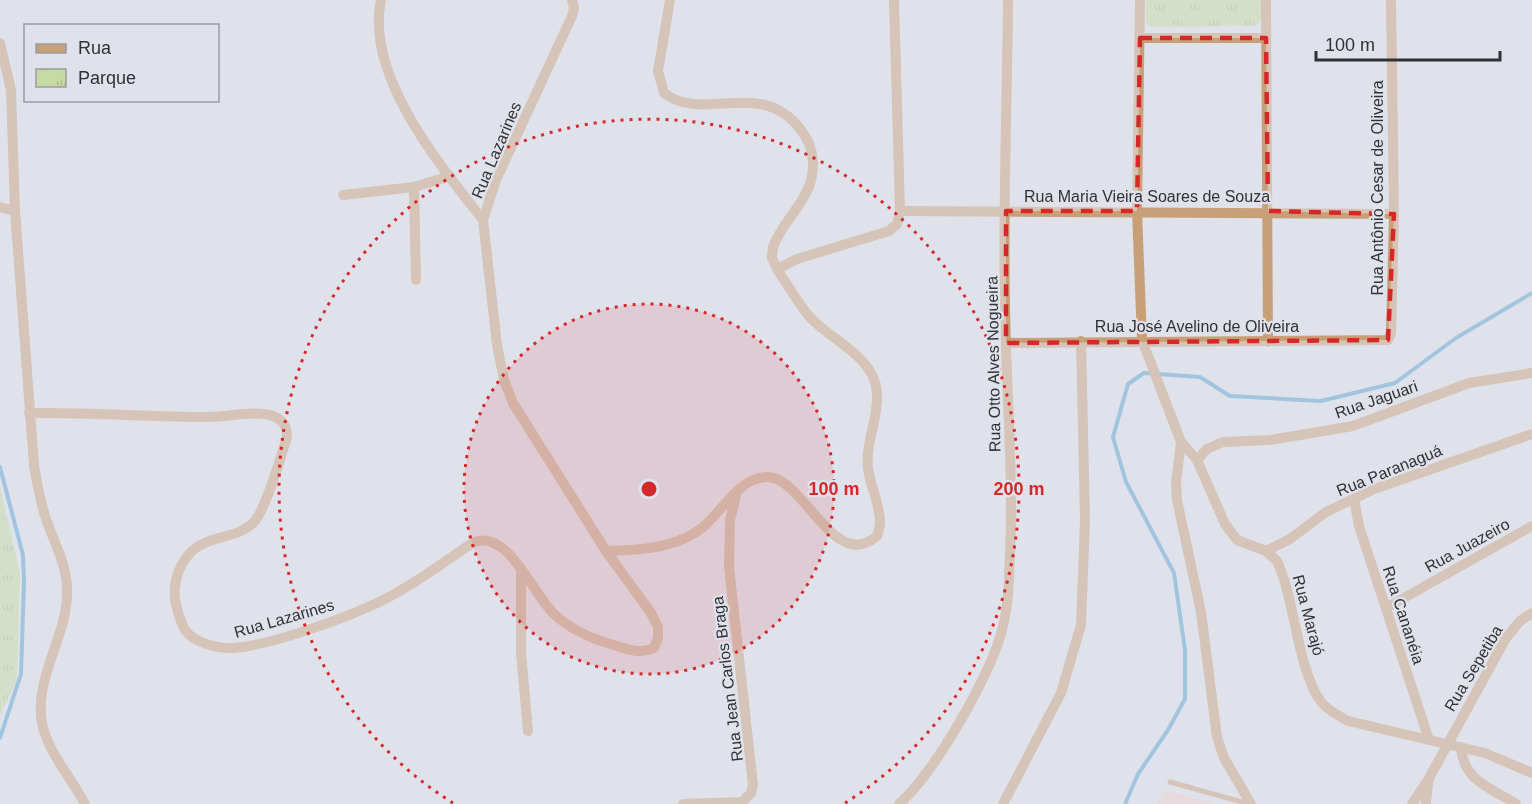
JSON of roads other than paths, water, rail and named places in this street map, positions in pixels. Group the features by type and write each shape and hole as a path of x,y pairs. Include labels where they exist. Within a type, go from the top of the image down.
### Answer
{"street":[{"path":"381,0 378,25 385,61 410,118 483,220"},
{"name":"Rua Lazarines","path":"29,413 209,417 260,415 273,416 283,421 287,428 287,437 258,516 244,529 206,542 188,555 177,575 174,605 184,630 205,645 233,648 261,643 346,616 379,602 474,542 483,539 499,544 522,570 546,604 568,626 586,635 636,652 654,648 658,638 655,620 606,551 524,424 510,395 497,345 483,220 496,180 572,16 574,8 572,0"},
{"path":"606,551 641,549 680,541 699,530 718,514 737,492 760,477 772,477 795,490 828,531 840,539 863,543 872,541 880,530 879,515 870,483 867,455 876,410 874,378 856,355 809,316 772,258 773,247 809,187 813,170 812,152 798,126 779,109 746,102 681,102 664,93 658,71 670,0"},
{"path":"777,269 797,259 889,231 897,224 900,211 894,0"},
{"name":"Rua Otto Alves Nogueira","path":"899,804 922,780 939,755 994,655 1004,626 1008,591 1011,471 1006,343 1008,0"},
{"path":"1140,0 1137,211 1142,340 1181,442 1197,460 1225,524 1237,540 1266,551"},
{"path":"1266,0 1268,342"},
{"name":"Rua Antônio Cesar de Oliveira","path":"1388,340 1391,333 1394,214 1391,0"},
{"path":"1140,38 1266,38"},
{"path":"0,43 11,90 15,211 29,413 40,499 68,585 68,602 63,625 43,686 41,708 43,728 85,804"},
{"path":"343,195 414,187 450,176"},
{"path":"414,187 416,280"},
{"path":"0,207 15,211"},
{"name":"Rua Maria Vieira Soares de Souza","path":"900,211 1394,214"},
{"name":"Rua José Avelino de Oliveira","path":"1006,343 1142,340 1268,342 1388,340"},
{"path":"1003,804 1061,693 1081,625 1085,520 1081,341"},
{"name":"Rua Jaguari","path":"1197,460 1207,449 1223,442 1270,440 1353,426 1469,383 1532,373"},
{"name":"Rua Paranaguá","path":"1266,551 1290,539 1326,512 1354,499 1425,470 1532,434"},
{"path":"1181,442 1176,482 1177,500 1201,612 1217,737 1224,758 1250,804"},
{"name":"Rua Jean Carlos Braga","path":"683,804 742,802 751,793 753,785 729,567 730,520 737,492"},
{"name":"Rua Cananéia","path":"1354,499 1359,526 1429,740"},
{"name":"Rua Juazeiro","path":"1386,608 1532,526"},
{"name":"Rua Marajó","path":"1266,551 1277,561 1282,573 1309,673 1319,698 1331,712 1348,721 1461,747 1532,772"},
{"path":"522,570 521,653 528,731"},
{"name":"Rua Sepetiba","path":"1428,780 1506,638 1520,621 1532,613"},
{"path":"1461,747 1466,771 1485,786 1516,804"},
{"path":"1412,804 1428,780"},
{"path":"1426,804 1428,780"}],"lane":[{"path":"1170,782 1250,804"},
{"path":"1222,804 1225,797"}],"waterway":[{"path":"1125,804 1138,774 1168,730 1185,699 1185,650 1174,573 1126,482 1113,437 1128,384 1144,373 1200,377 1230,396 1321,401 1395,383 1456,338 1532,293"},
{"path":"0,467 23,555 24,582 21,674 0,738"}]}
